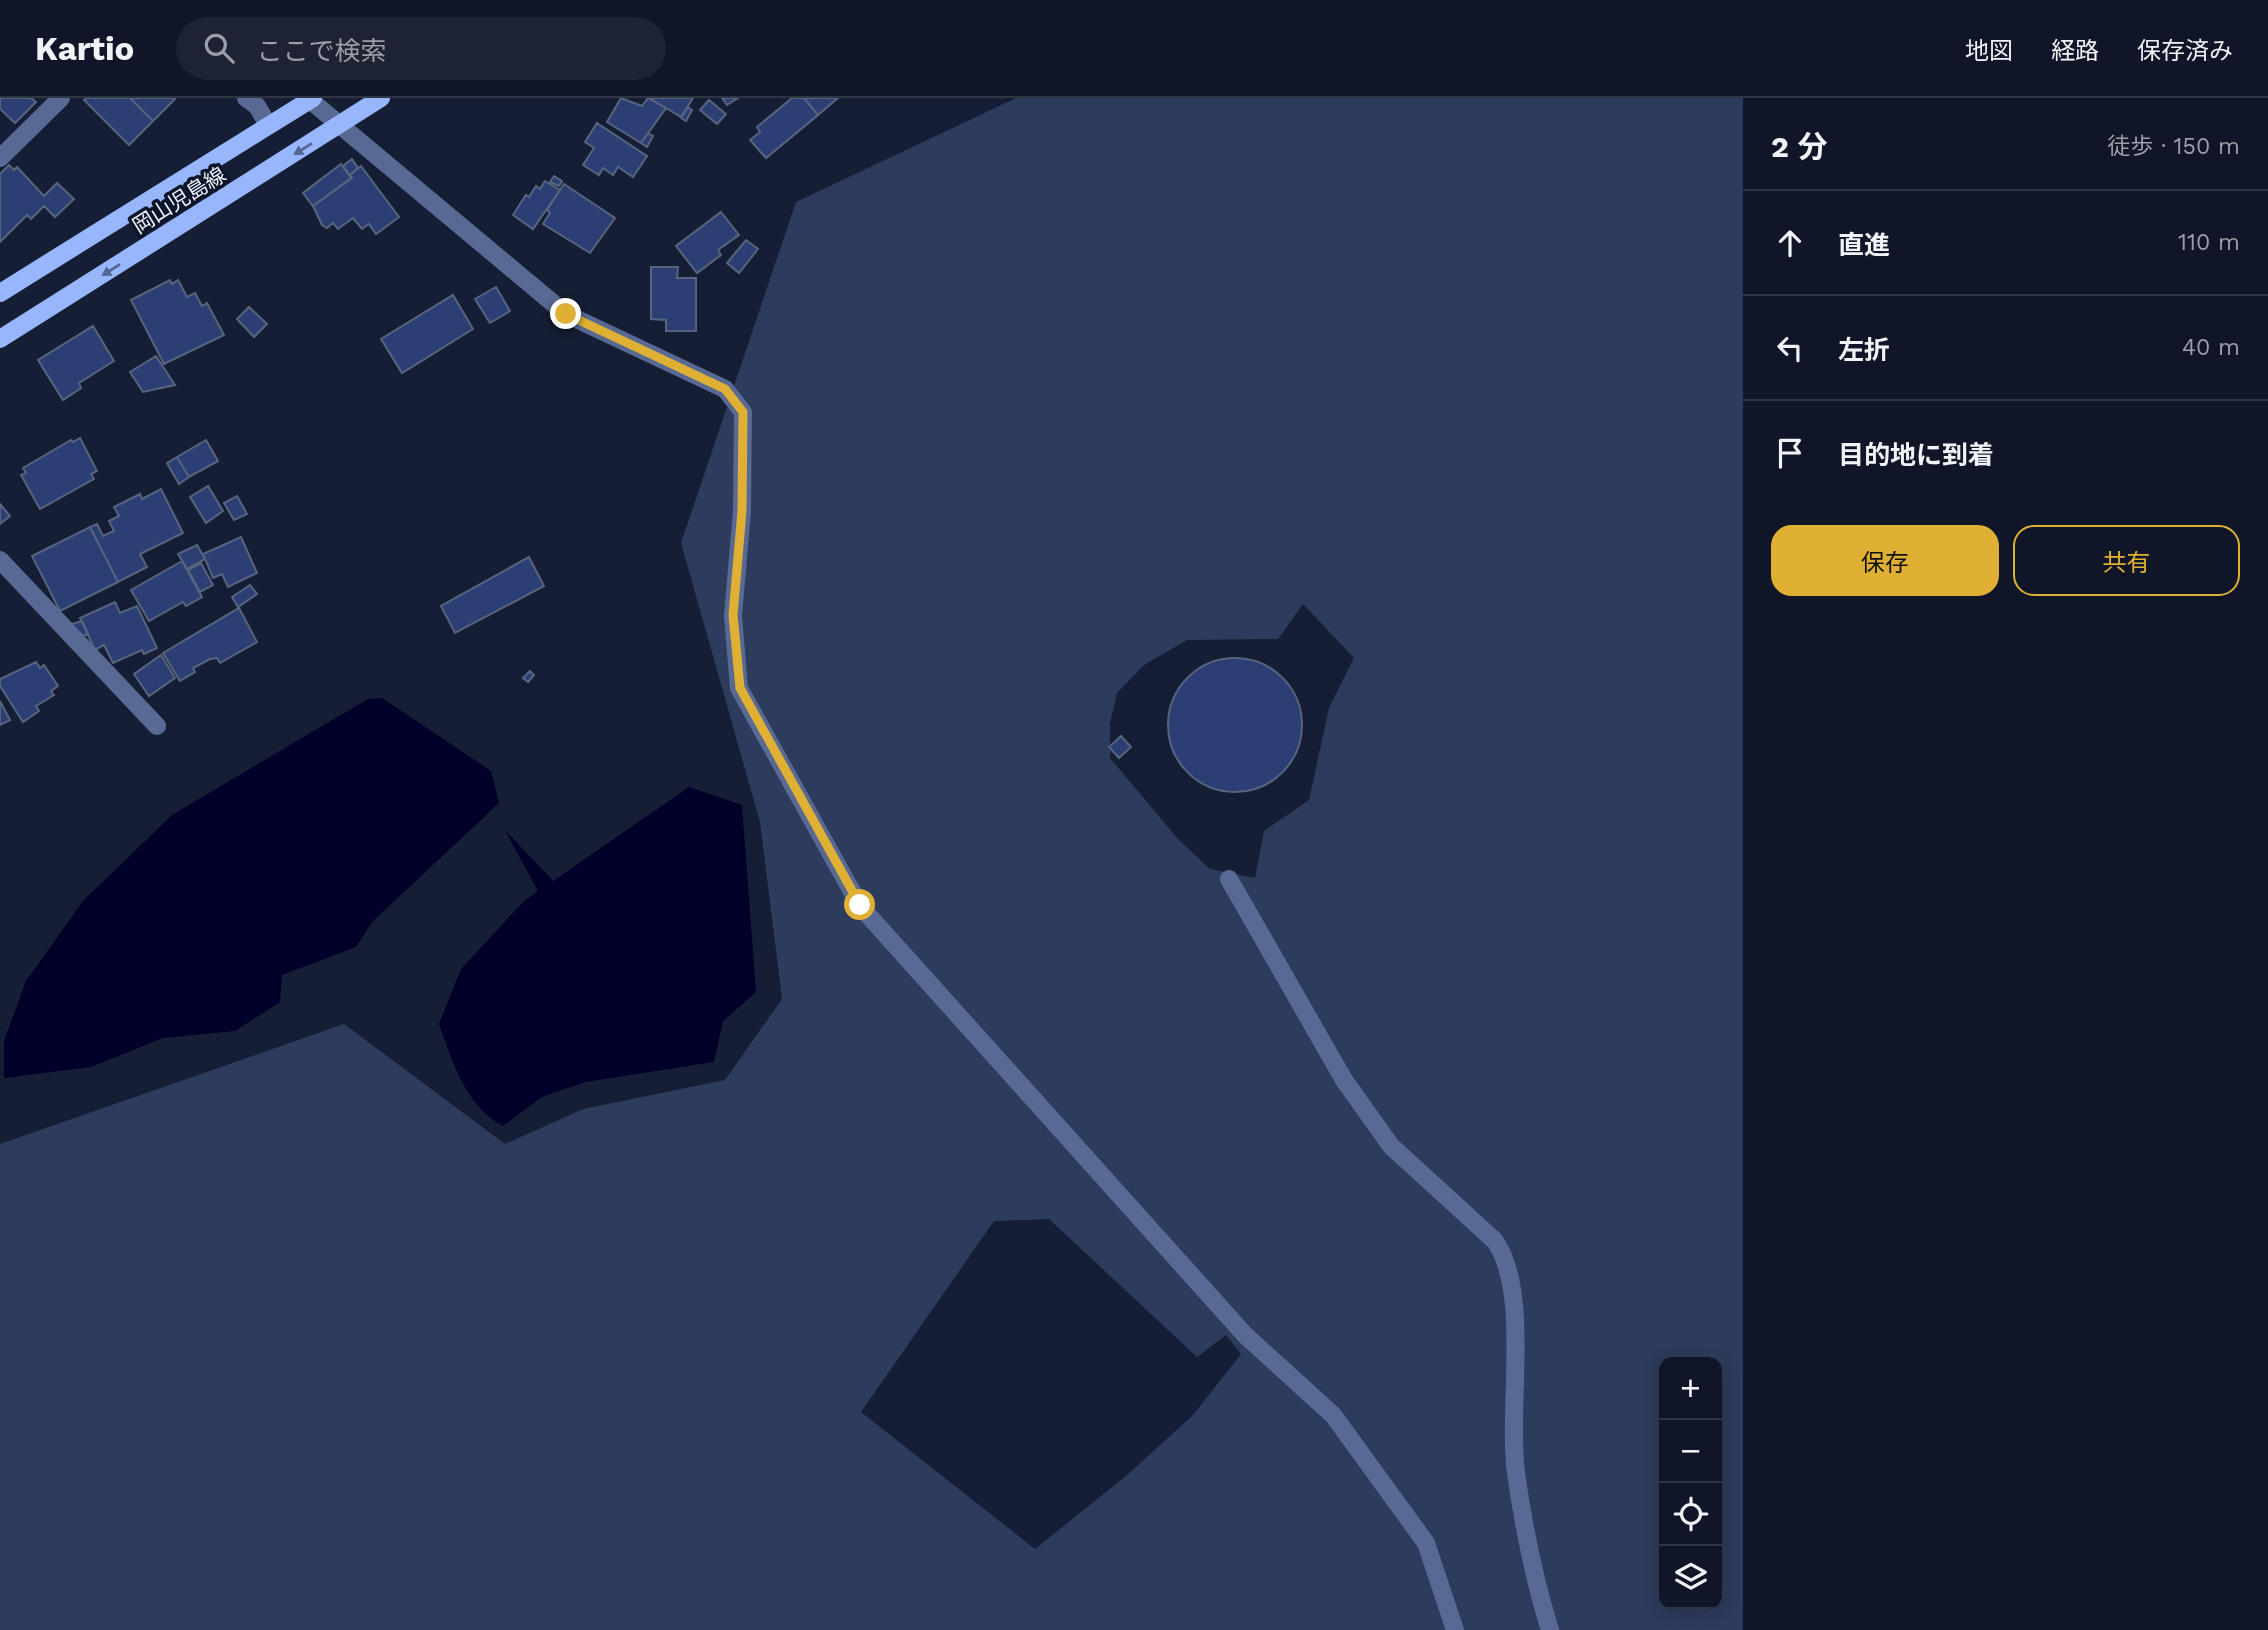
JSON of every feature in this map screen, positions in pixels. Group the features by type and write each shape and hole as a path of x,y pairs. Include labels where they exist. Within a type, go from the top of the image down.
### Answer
{"main road":[{"name":"岡山児島線","path":"0,339 381,98"},
{"name":"岡山児島線","path":"0,293 312,99"}],"street":[{"path":"0,158 61,98"},
{"path":"246,98 257,106 268,125"},
{"path":"312,99 566,314 725,389 743,412 742,511 733,615 740,688 860,905 1245,1335 1333,1415 1426,1543 1455,1630"},
{"path":"0,560 157,726"},
{"path":"1228,879 1344,1080 1391,1146 1494,1241 1504,1255 1513,1303 1515,1471 1550,1630"}],"shaded area":[{"path":"1016,98 1743,98 1743,1630 0,1630 0,1144 344,1024 505,1144 583,1109 725,1080 782,999 760,822 681,543 796,202","holes":["1303,604 1354,658 1329,708 1309,800 1264,831 1255,878 1210,869 1178,839 1110,758 1110,723 1117,693 1144,665 1187,640 1278,639","1049,1219 1197,1357 1226,1335 1241,1354 1193,1415 1126,1476 1035,1549 861,1412 994,1221"]},
{"path":"382,698 491,771 499,803 372,922 356,947 282,975 280,1002 235,1031 163,1038 91,1067 4,1078 4,1041 26,981 83,901 172,815 368,699"},
{"path":"689,787 742,805 756,992 723,1021 714,1062 585,1082 542,1097 503,1126 479,1107 470,1095 455,1068 439,1024 461,969 523,902 538,891 505,830 553,881"}],"building":[{"path":"0,98 31,98 36,102 15,123 0,109"},
{"path":"130,98 153,121 129,145 84,100"},
{"path":"130,98 174,98 175,99 153,121"},
{"path":"621,98 642,106 648,98 666,108 641,143 607,122"},
{"path":"649,98 693,98 681,117"},
{"path":"722,98 738,98 727,105"},
{"path":"792,98 804,98 818,115 766,158 750,140 760,132 757,127"},
{"path":"804,98 838,98 818,115"},
{"path":"709,100 726,114 717,124 700,110"},
{"path":"688,107 692,110 686,121 681,118"},
{"path":"597,123 647,156 633,177 618,167 613,175 603,168 599,175 583,165 594,148 585,142"},
{"path":"648,133 653,136 647,147 641,143"},
{"path":"352,159 358,168 350,175 343,166"},
{"path":"341,164 351,178 313,206 303,193"},
{"path":"9,165 14,170 17,167 44,196 57,183 74,199 55,217 44,206 31,219 27,215 0,242 0,174"},
{"path":"361,166 399,217 376,234 369,224 362,229 353,218 338,229 333,223 327,228 322,225 313,206 352,178 350,175"},
{"path":"554,176 562,181 559,186 550,182"},
{"path":"545,181 560,190 533,229 513,215 526,195 529,197 536,186 540,189"},
{"path":"564,184 615,218 590,253 543,224 550,213 547,210"},
{"path":"721,212 739,235 718,250 721,255 697,273 676,246"},
{"path":"746,240 758,249 739,273 727,263"},
{"path":"651,267 678,267 677,278 696,278 696,331 666,331 666,320 651,319"},
{"path":"170,280 172,284 178,280 187,297 195,293 202,306 207,303 224,335 164,364 131,300"},
{"path":"496,287 510,311 490,323 475,299"},
{"path":"453,295 473,329 402,373 381,339"},
{"path":"249,307 267,324 254,337 237,319"},
{"path":"93,326 114,361 79,383 81,388 63,400 38,360"},
{"path":"156,356 175,385 143,392 130,372"},
{"path":"80,438 97,471 91,474 94,479 40,509 21,475 26,473 23,468 71,440 73,442"},
{"path":"206,440 218,461 189,477 177,457"},
{"path":"177,457 189,477 179,484 167,463"},
{"path":"208,486 223,511 206,523 190,497"},
{"path":"161,489 183,533 140,554 147,567 118,582 90,527 97,524 103,536 114,531 109,521 119,516 114,507 140,494 142,499"},
{"path":"237,496 247,514 234,520 224,503"},
{"path":"0,504 10,516 0,524"},
{"path":"90,527 118,582 60,611 32,556"},
{"path":"241,537 257,573 228,587 222,574 213,578 203,554"},
{"path":"197,545 205,559 187,569 178,554"},
{"path":"529,557 544,586 455,633 441,606"},
{"path":"182,561 202,597 186,606 183,602 149,621 131,590"},
{"path":"201,563 213,585 200,592 188,570"},
{"path":"250,585 257,594 238,607 232,597"},
{"path":"115,602 120,613 137,606 157,648 144,654 142,650 113,663 104,645 95,650 80,618"},
{"path":"239,608 257,642 220,663 217,658 210,659 193,668 195,672 180,681 163,653"},
{"path":"82,621 88,634 80,637 69,625"},
{"path":"161,655 175,678 149,696 134,674"},
{"path":"1235,658 1261,663 1283,677 1297,699 1302,725 1297,751 1283,773 1261,787 1235,792 1209,787 1187,773 1173,751 1168,725 1173,699 1187,677 1209,663"},
{"path":"36,662 40,668 44,665 58,686 51,691 54,695 36,706 39,711 23,722 0,686 0,679"},
{"path":"530,671 534,675 528,682 523,678"},
{"path":"0,701 10,720 0,725"},
{"path":"1121,736 1131,747 1119,758 1109,747"}],"route":[{"path":"566,314 725,389 743,412 742,511 733,615 740,688 860,905"}]}
